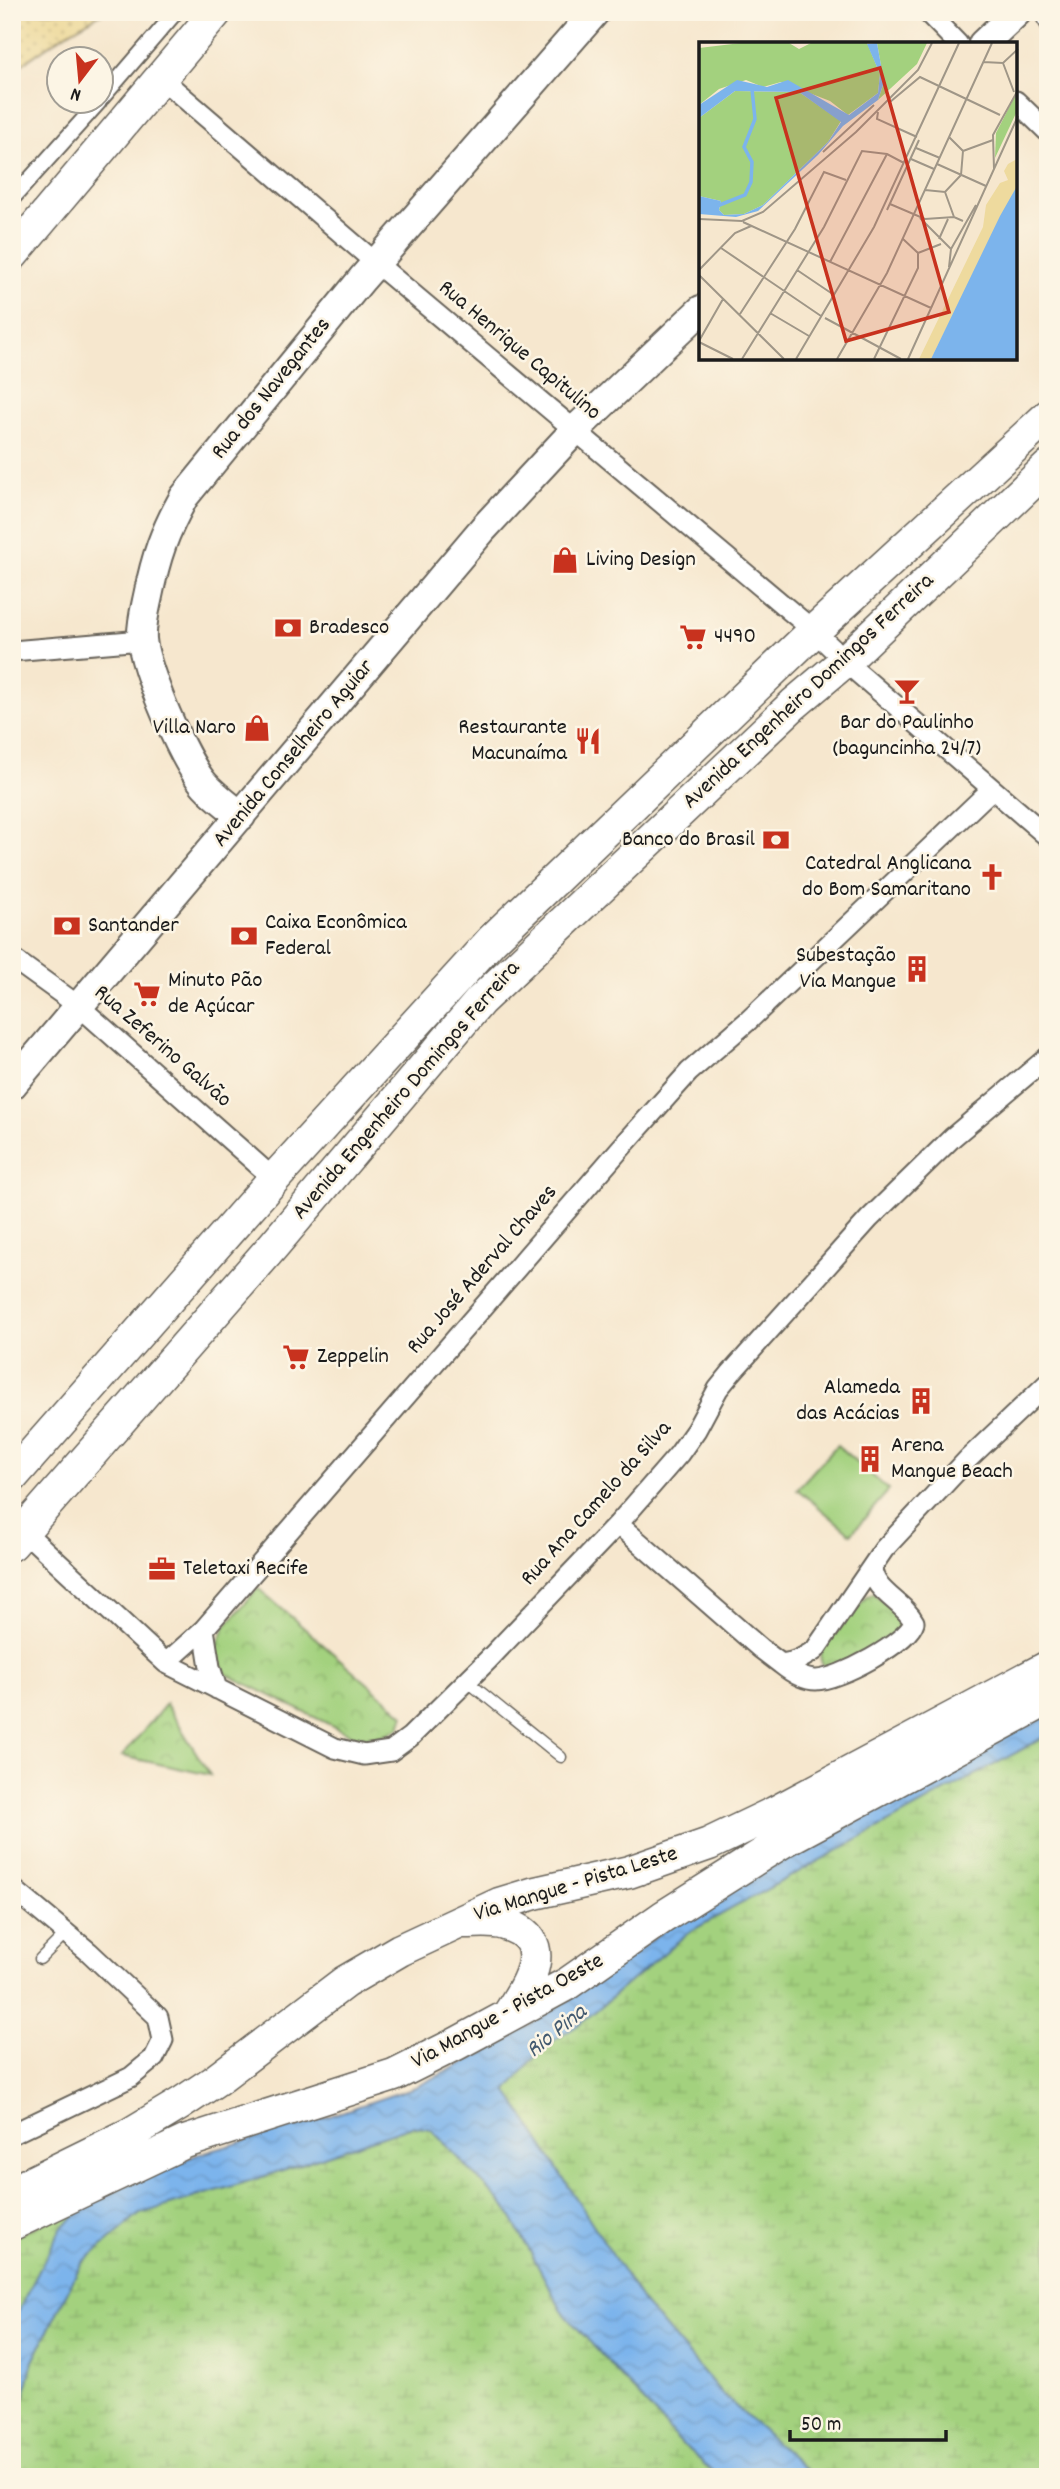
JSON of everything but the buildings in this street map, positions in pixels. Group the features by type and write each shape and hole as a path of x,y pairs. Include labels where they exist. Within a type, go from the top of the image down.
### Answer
{"main road":[{"path":"12,255 216,12"},
{"name":"Rua dos Navegantes","path":"241,816 205,786 194,771 152,678 142,640 156,556 184,497 377,264 595,12"},
{"path":"985,42 1017,12"},
{"name":"Avenida Conselheiro Aguiar","path":"12,1085 483,529 576,429 699,312"},
{"name":"Avenida Engenheiro Domingos Ferreira","path":"12,1477 274,1179 492,940 814,631 1048,416"},
{"name":"Avenida Engenheiro Domingos Ferreira","path":"18,1538 273,1246 480,1001 783,714 845,661 1047,468"},
{"name":"Via Mangue - Pista Leste","path":"12,2192 130,2134 170,2110 216,2080 345,1982 400,1950 499,1904 629,1872 709,1844 774,1813 1048,1667"},
{"name":"Via Mangue - Pista Oeste","path":"12,2224 185,2142 394,2075 456,2044 567,1984 663,1917 782,1842 1048,1699"},
{"path":"459,1922 503,1923 523,1932 532,1945 535,1958 533,1972 508,2015"}],"street":[{"path":"116,81 176,12"},
{"path":"927,12 956,42"},
{"name":"Rua Henrique Capitulino","path":"162,79 377,264 814,631 1048,837"},
{"path":"1018,103 1048,132"},
{"path":"12,199 86,116"},
{"path":"12,651 142,640"},
{"name":"Rua José Aderval Chaves","path":"166,1663 204,1629 689,1072 749,1020 992,789"},
{"path":"12,942 19,962"},
{"name":"Rua Zeferino Galvão","path":"19,962 80,1007 274,1179"},
{"name":"Rua Ana Camelo da Silva","path":"166,1663 335,1748 364,1755 391,1751 410,1737 467,1681 618,1524 679,1454 696,1430 718,1389 731,1373 869,1219 953,1137 1048,1057"},
{"path":"781,1664 803,1658 815,1650 884,1549 968,1459 1048,1383"},
{"path":"618,1524 781,1664 807,1679 836,1677 894,1644 912,1630 914,1622 910,1613 874,1580 872,1568"},
{"path":"18,1538 166,1663"},
{"path":"204,1629 210,1667 217,1689"},
{"path":"12,1888 158,2017 163,2040 154,2058 131,2077 12,2134"}],"lane":[{"path":"1038,12 1048,29"},
{"path":"467,1681 561,1758"},
{"path":"40,1959 66,1933"}],"green space":[{"path":"837,1445 889,1490 851,1534 797,1489"},
{"path":"258,1588 404,1715 400,1727 376,1737 351,1735 226,1674 215,1651 225,1627"},
{"path":"873,1593 898,1615 900,1626 848,1665 826,1669 821,1660 822,1649 867,1596"},
{"path":"166,1704 210,1775 122,1756"},
{"path":"1048,1735 1048,2477 814,2477 723,2395 642,2301 506,2090 543,2047 580,2024 689,1932"},
{"path":"412,2126 431,2129 508,2210 562,2311 682,2444 719,2477 14,2477 14,2436 33,2361 81,2264 140,2213 259,2178"},
{"path":"98,2197 12,2323 12,2238"}],"sand":[{"path":"12,12 104,12 46,46 12,71"}],"water":[{"name":"Rio Pina","path":"1048,1713 1048,1735 689,1932 580,2024 543,2047 507,2090 642,2301 723,2395 814,2477 719,2477 682,2444 562,2311 508,2210 431,2129 412,2126 259,2178 140,2214 81,2264 33,2361 14,2436 12,2477 12,2323 61,2228 98,2197 197,2155 315,2121 418,2086 502,2044 613,1969 688,1913"}],"place":[{"name":"Living Design","path":"565,560"},
{"name":"Bradesco","path":"288,628"},
{"name":"4490","path":"693,637"},
{"name":"Bar do Paulinho (baguncinha 24/7)","path":"907,691"},
{"name":"Villa Naro","path":"257,728"},
{"name":"Restaurante Macunaíma","path":"588,741"},
{"name":"Banco do Brasil","path":"776,840"},
{"name":"Catedral Anglicana do Bom Samaritano","path":"992,877"},
{"name":"Santander","path":"67,926"},
{"name":"Caixa Econômica Federal","path":"244,936"},
{"name":"Subestação Via Mangue","path":"917,969"},
{"name":"Minuto Pão de Açúcar","path":"147,994"},
{"name":"Zeppelin","path":"296,1357"},
{"name":"Alameda das Acácias","path":"921,1401"},
{"name":"Arena Mangue Beach","path":"870,1459"},
{"name":"Teletaxi Recife","path":"162,1569"}]}
